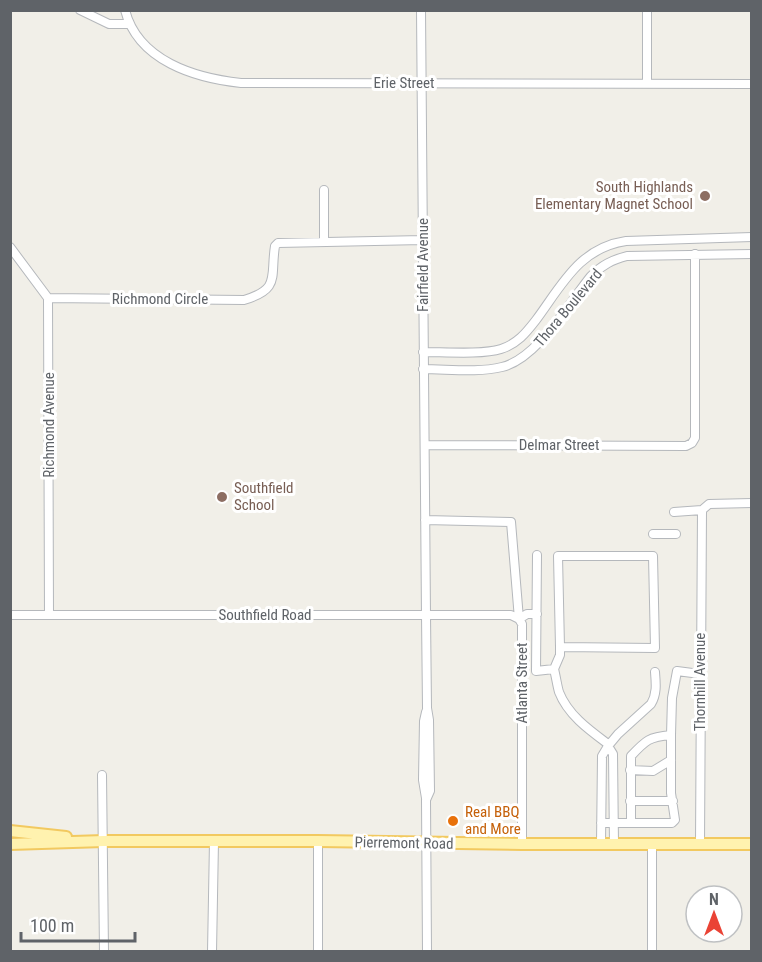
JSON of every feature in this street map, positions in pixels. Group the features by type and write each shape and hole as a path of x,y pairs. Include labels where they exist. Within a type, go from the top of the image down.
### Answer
{"main road":[{"name":"Pierremont Road","path":"10,831 99,841"},
{"name":"Pierremont Road","path":"10,844 99,841 318,841 752,844"}],"street":[{"path":"80,10 109,24 129,24 125,10"},
{"name":"Fairfield Avenue","path":"421,10 427,708 424,721 423,780 426,800 427,951"},
{"path":"647,10 648,84"},
{"name":"Erie Street","path":"129,24 149,49 170,63 199,75 219,80 241,82 752,84"},
{"path":"324,190 324,242 423,240"},
{"name":"Thora Boulevard","path":"423,352 494,351 511,345 529,329 578,264 591,253 612,243 752,237"},
{"name":"Richmond Circle","path":"48,298 244,300 261,295 269,288 273,278 276,244 324,242"},
{"path":"10,247 48,298"},
{"name":"Delmar Street","path":"424,445 686,446 692,443 695,438 695,254"},
{"name":"Thora Boulevard","path":"423,369 491,369 516,362 537,346 591,276 609,262 627,256 752,254"},
{"name":"Richmond Avenue","path":"48,298 49,615"},
{"path":"674,512 701,515 709,504 752,503"},
{"name":"Thornhill Avenue","path":"700,844 701,515"},
{"name":"Atlanta Street","path":"425,520 511,522 519,619 522,624 522,844"},
{"path":"653,534 676,534"},
{"path":"537,555 536,671 554,669"},
{"path":"560,647 655,648 653,556 558,556 560,655 554,669 558,690 566,707 578,721 608,745 613,754 614,844"},
{"path":"519,619 527,614 537,614"},
{"name":"Southfield Road","path":"10,615 511,615 519,619"},
{"path":"602,823 672,823 675,820 671,735 672,698 676,671 700,674"},
{"path":"601,844 602,756 608,745 655,698 655,672"},
{"path":"631,823 631,756 643,742 652,736 671,735"},
{"path":"630,770 653,771 671,760"},
{"path":"102,776 99,841 104,951"},
{"path":"630,801 673,801"},
{"path":"212,951 214,841"},
{"path":"318,841 318,951"},
{"path":"652,844 652,951"}],"place":[{"name":"South Highlands Elementary Magnet School","path":"705,196"},
{"name":"Southfield School","path":"222,497"},
{"name":"Real BBQ and More","path":"453,821"}]}
